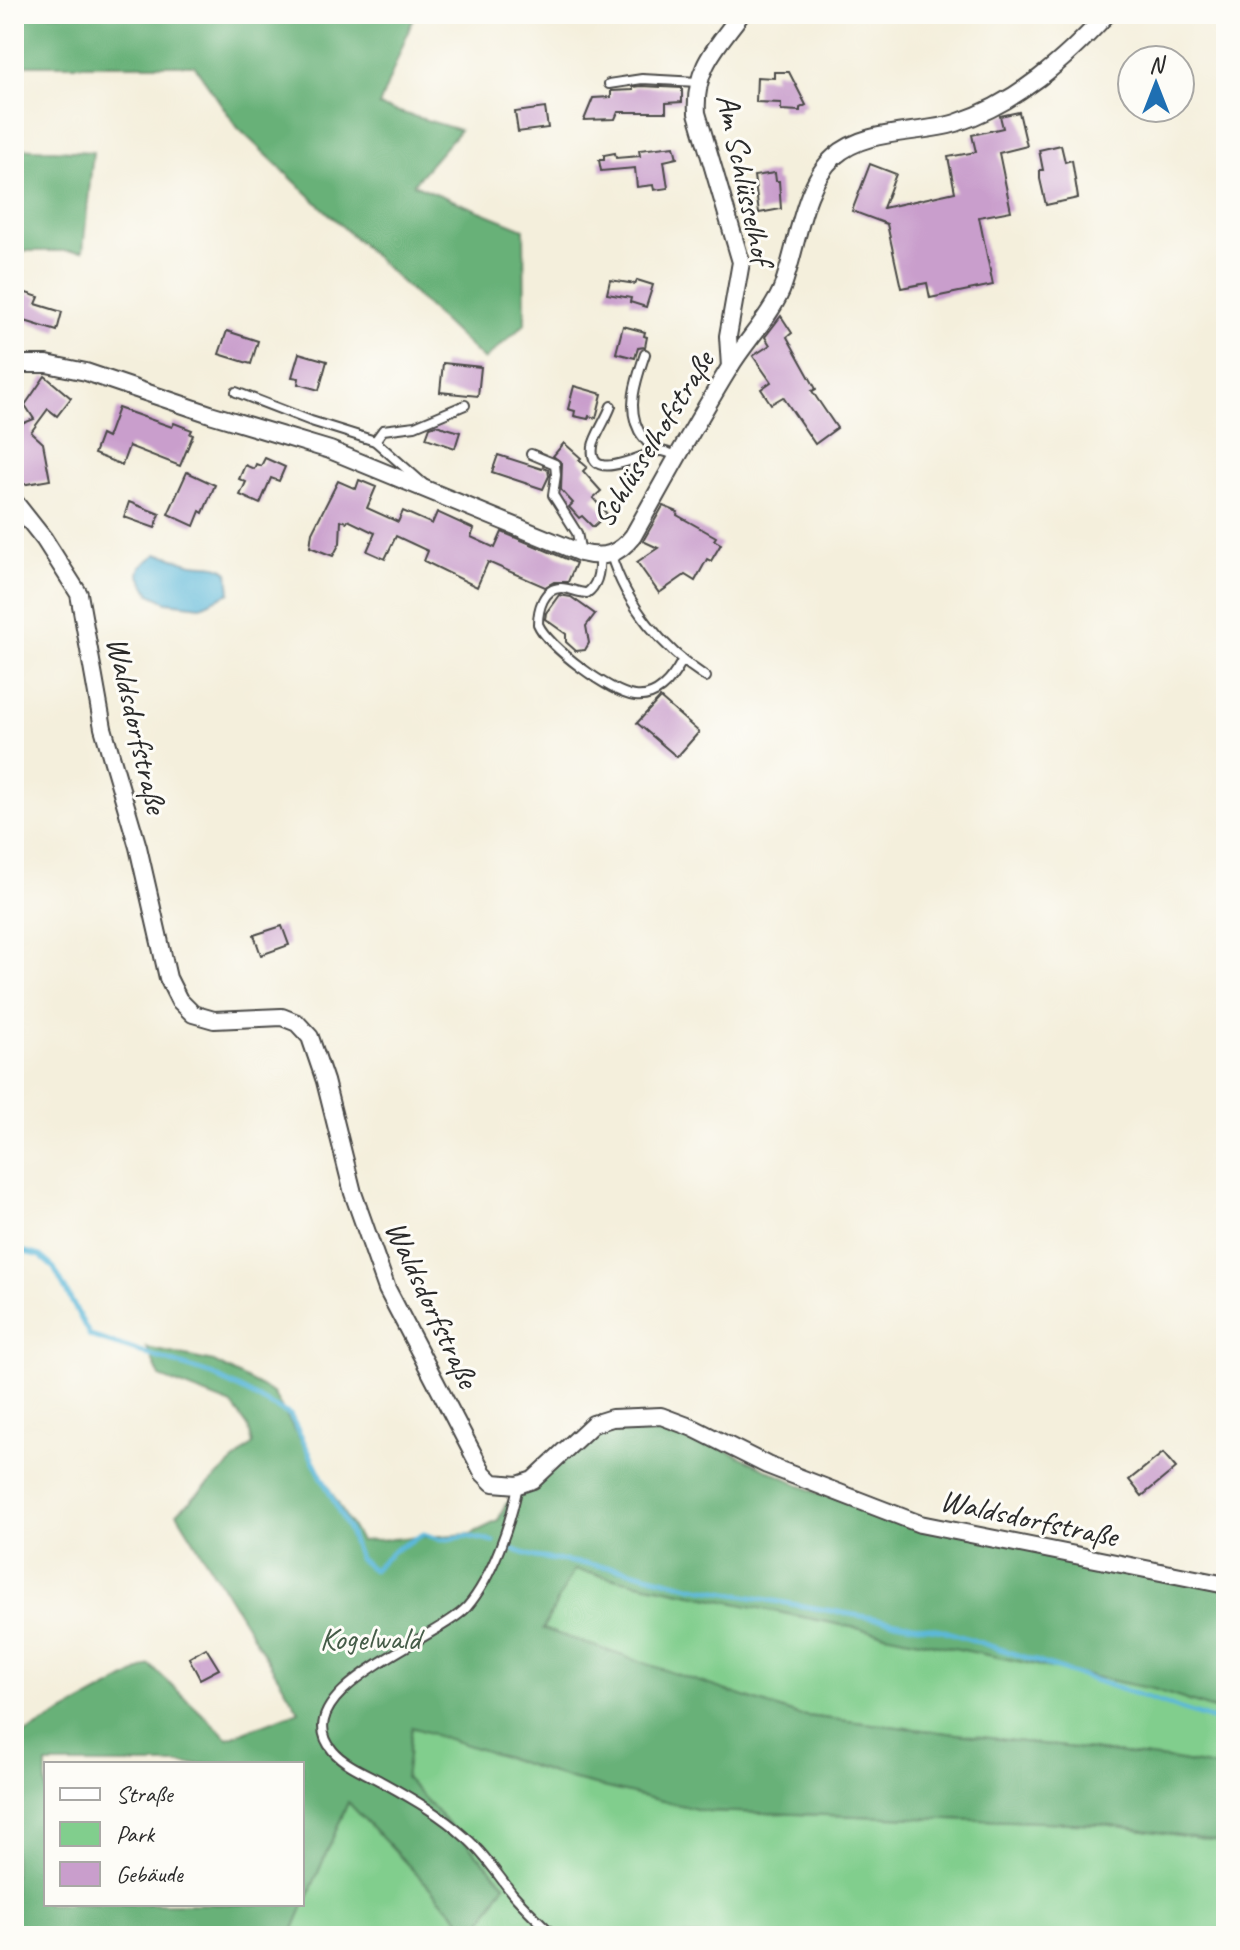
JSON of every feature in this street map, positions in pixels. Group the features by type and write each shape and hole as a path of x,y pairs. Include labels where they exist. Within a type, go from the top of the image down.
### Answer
{"street":[{"name":"Am Schlüsselhof","path":"730,367 728,336 741,262 697,113 698,82 709,57 741,14"},
{"name":"Schlüsselhofstraße","path":"14,364 47,364 86,372 330,450 581,553 605,556 625,546 633,536 730,367 780,293 813,189 821,172 834,157 852,145 947,126 999,104 1057,64 1107,14"},
{"name":"Waldsdorfstraße","path":"14,501 44,539 79,594 103,728 138,847 168,978 179,1000 193,1014 214,1020 282,1017 297,1023 310,1037 325,1081 353,1193 387,1289 483,1473 493,1483 518,1485 533,1480 593,1424 612,1418 661,1416 693,1428 767,1465 920,1524 1226,1585"}],"lane":[{"path":"609,84 642,79 698,82"},
{"path":"645,354 635,384 633,407 641,435 655,452"},
{"path":"236,392 284,412 375,441 418,476 429,491"},
{"path":"375,441 383,430 415,426 465,405"},
{"path":"611,406 593,441 594,456 599,462 615,466 666,451 678,458"},
{"path":"531,454 555,464 553,495 577,533 581,553"},
{"path":"605,556 630,599 682,661 706,677"},
{"path":"605,556 597,579 587,593 557,588 542,600 538,613 542,633 550,643 591,674 635,696 659,691 682,661"},
{"path":"518,1485 510,1519 491,1569 466,1607 438,1630 353,1680 325,1714 323,1731 340,1757 432,1810 466,1837 515,1897 554,1936"}],"green space":[{"path":"14,14 415,14 379,106 460,130 413,184 524,229 525,324 484,360 238,128 194,65 14,65"},
{"path":"14,148 93,152 83,251 14,251"},
{"name":"Kogelwald","path":"147,1348 214,1362 273,1393 360,1541 471,1534 498,1521 505,1505 596,1427 657,1421 691,1433 819,1494 1226,1589 1226,1713 1153,1689 574,1570 543,1629 798,1715 1175,1760 1226,1769 1226,1842 1104,1824 705,1811 574,1780 412,1727 405,1778 505,1884 474,1934 348,1802 304,1905 304,1762 44,1762 44,1906 304,1906 291,1936 14,1936 14,1740 150,1665 228,1738 299,1711 177,1513 253,1444 248,1427 232,1405 160,1377"},
{"path":"574,1570 1153,1689 1226,1713 1226,1769 1175,1760 798,1715 543,1629"},
{"path":"412,1727 574,1780 705,1811 1104,1824 1226,1842 1226,1936 291,1936 348,1802 474,1934 505,1884 405,1778"}],"water":[{"path":"157,554 223,569 228,572 230,593 201,606 167,602 150,594 139,574 141,566"}],"building":[{"path":"774,72 789,72 806,105 800,111 781,110 781,103 756,102 757,77 774,78"},
{"path":"633,87 682,88 682,102 666,103 666,112 618,112 615,119 584,120 593,98 611,97 611,91 633,90"},
{"path":"545,108 548,128 518,132 515,112"},
{"path":"1019,112 1027,146 999,153 1011,211 979,217 993,285 930,298 927,283 901,288 887,224 852,211 870,164 896,174 883,208 955,192 948,157 976,152 972,135 1003,128 1000,116"},
{"path":"1061,145 1065,162 1072,160 1078,198 1046,205 1040,179 1040,170 1043,170 1039,150"},
{"path":"674,146 677,158 664,161 668,188 654,190 653,185 637,187 635,168 601,171 599,160 604,160 604,155 615,153 616,158 640,156 639,150"},
{"path":"775,173 776,181 779,181 781,209 759,213 754,176"},
{"path":"610,280 635,284 637,280 653,285 646,307 630,302 631,298 607,294"},
{"path":"23,292 39,297 36,304 62,312 57,331 15,318"},
{"path":"781,316 792,333 787,337 816,389 812,391 837,428 815,444 783,397 771,404 761,389 771,382 753,356 770,345 765,337"},
{"path":"623,326 645,332 644,336 647,337 645,347 638,348 635,358 616,353"},
{"path":"227,331 258,341 251,364 219,354"},
{"path":"299,353 327,361 319,390 298,384 299,378 292,377"},
{"path":"443,363 481,367 478,396 440,392"},
{"path":"45,376 71,398 57,416 48,409 31,432 43,443 50,480 21,485 14,449 14,427 34,419 25,405"},
{"path":"574,386 602,394 596,418 574,416 575,411 568,409"},
{"path":"118,408 172,427 174,423 192,430 190,434 193,435 180,466 129,446 122,465 94,454 101,435 107,438"},
{"path":"436,425 460,432 455,448 426,438 430,427"},
{"path":"564,443 581,458 579,460 587,467 583,471 601,491 593,498 607,514 593,527 569,507 573,503 561,490 562,463 553,456"},
{"path":"498,455 548,469 549,476 543,489 492,472"},
{"path":"265,458 285,467 279,481 271,478 260,504 240,495 246,482 239,479 245,465 254,469 256,464 261,466"},
{"path":"187,472 215,485 194,526 168,514"},
{"path":"359,480 376,487 367,508 398,522 403,511 432,524 437,512 474,529 471,537 495,548 502,532 576,563 568,582 554,582 545,587 488,562 477,587 424,561 428,551 396,536 385,559 367,551 375,533 348,520 341,520 340,543 333,556 310,547 312,532 338,481 356,489"},
{"path":"129,502 160,514 155,528 124,517"},
{"path":"663,506 678,512 677,515 716,537 714,540 721,544 711,561 707,559 695,581 685,575 659,593 637,562 658,548 643,541"},
{"path":"559,595 571,597 595,614 586,626 589,643 585,650 576,651 566,642 566,634 545,619"},
{"path":"660,698 699,732 677,757 637,723"},
{"path":"282,926 289,945 261,955 254,935"},
{"path":"1163,1453 1176,1468 1142,1496 1129,1480"},
{"path":"206,1648 219,1669 200,1679 189,1658"}],"waterway":[{"path":"14,1249 40,1256 54,1268 90,1336 213,1375 290,1415 349,1531 359,1559 373,1570 393,1551 424,1534 441,1540 467,1536 494,1542"},
{"path":"506,1547 535,1557 623,1569 693,1587 942,1630 1226,1724"}]}
